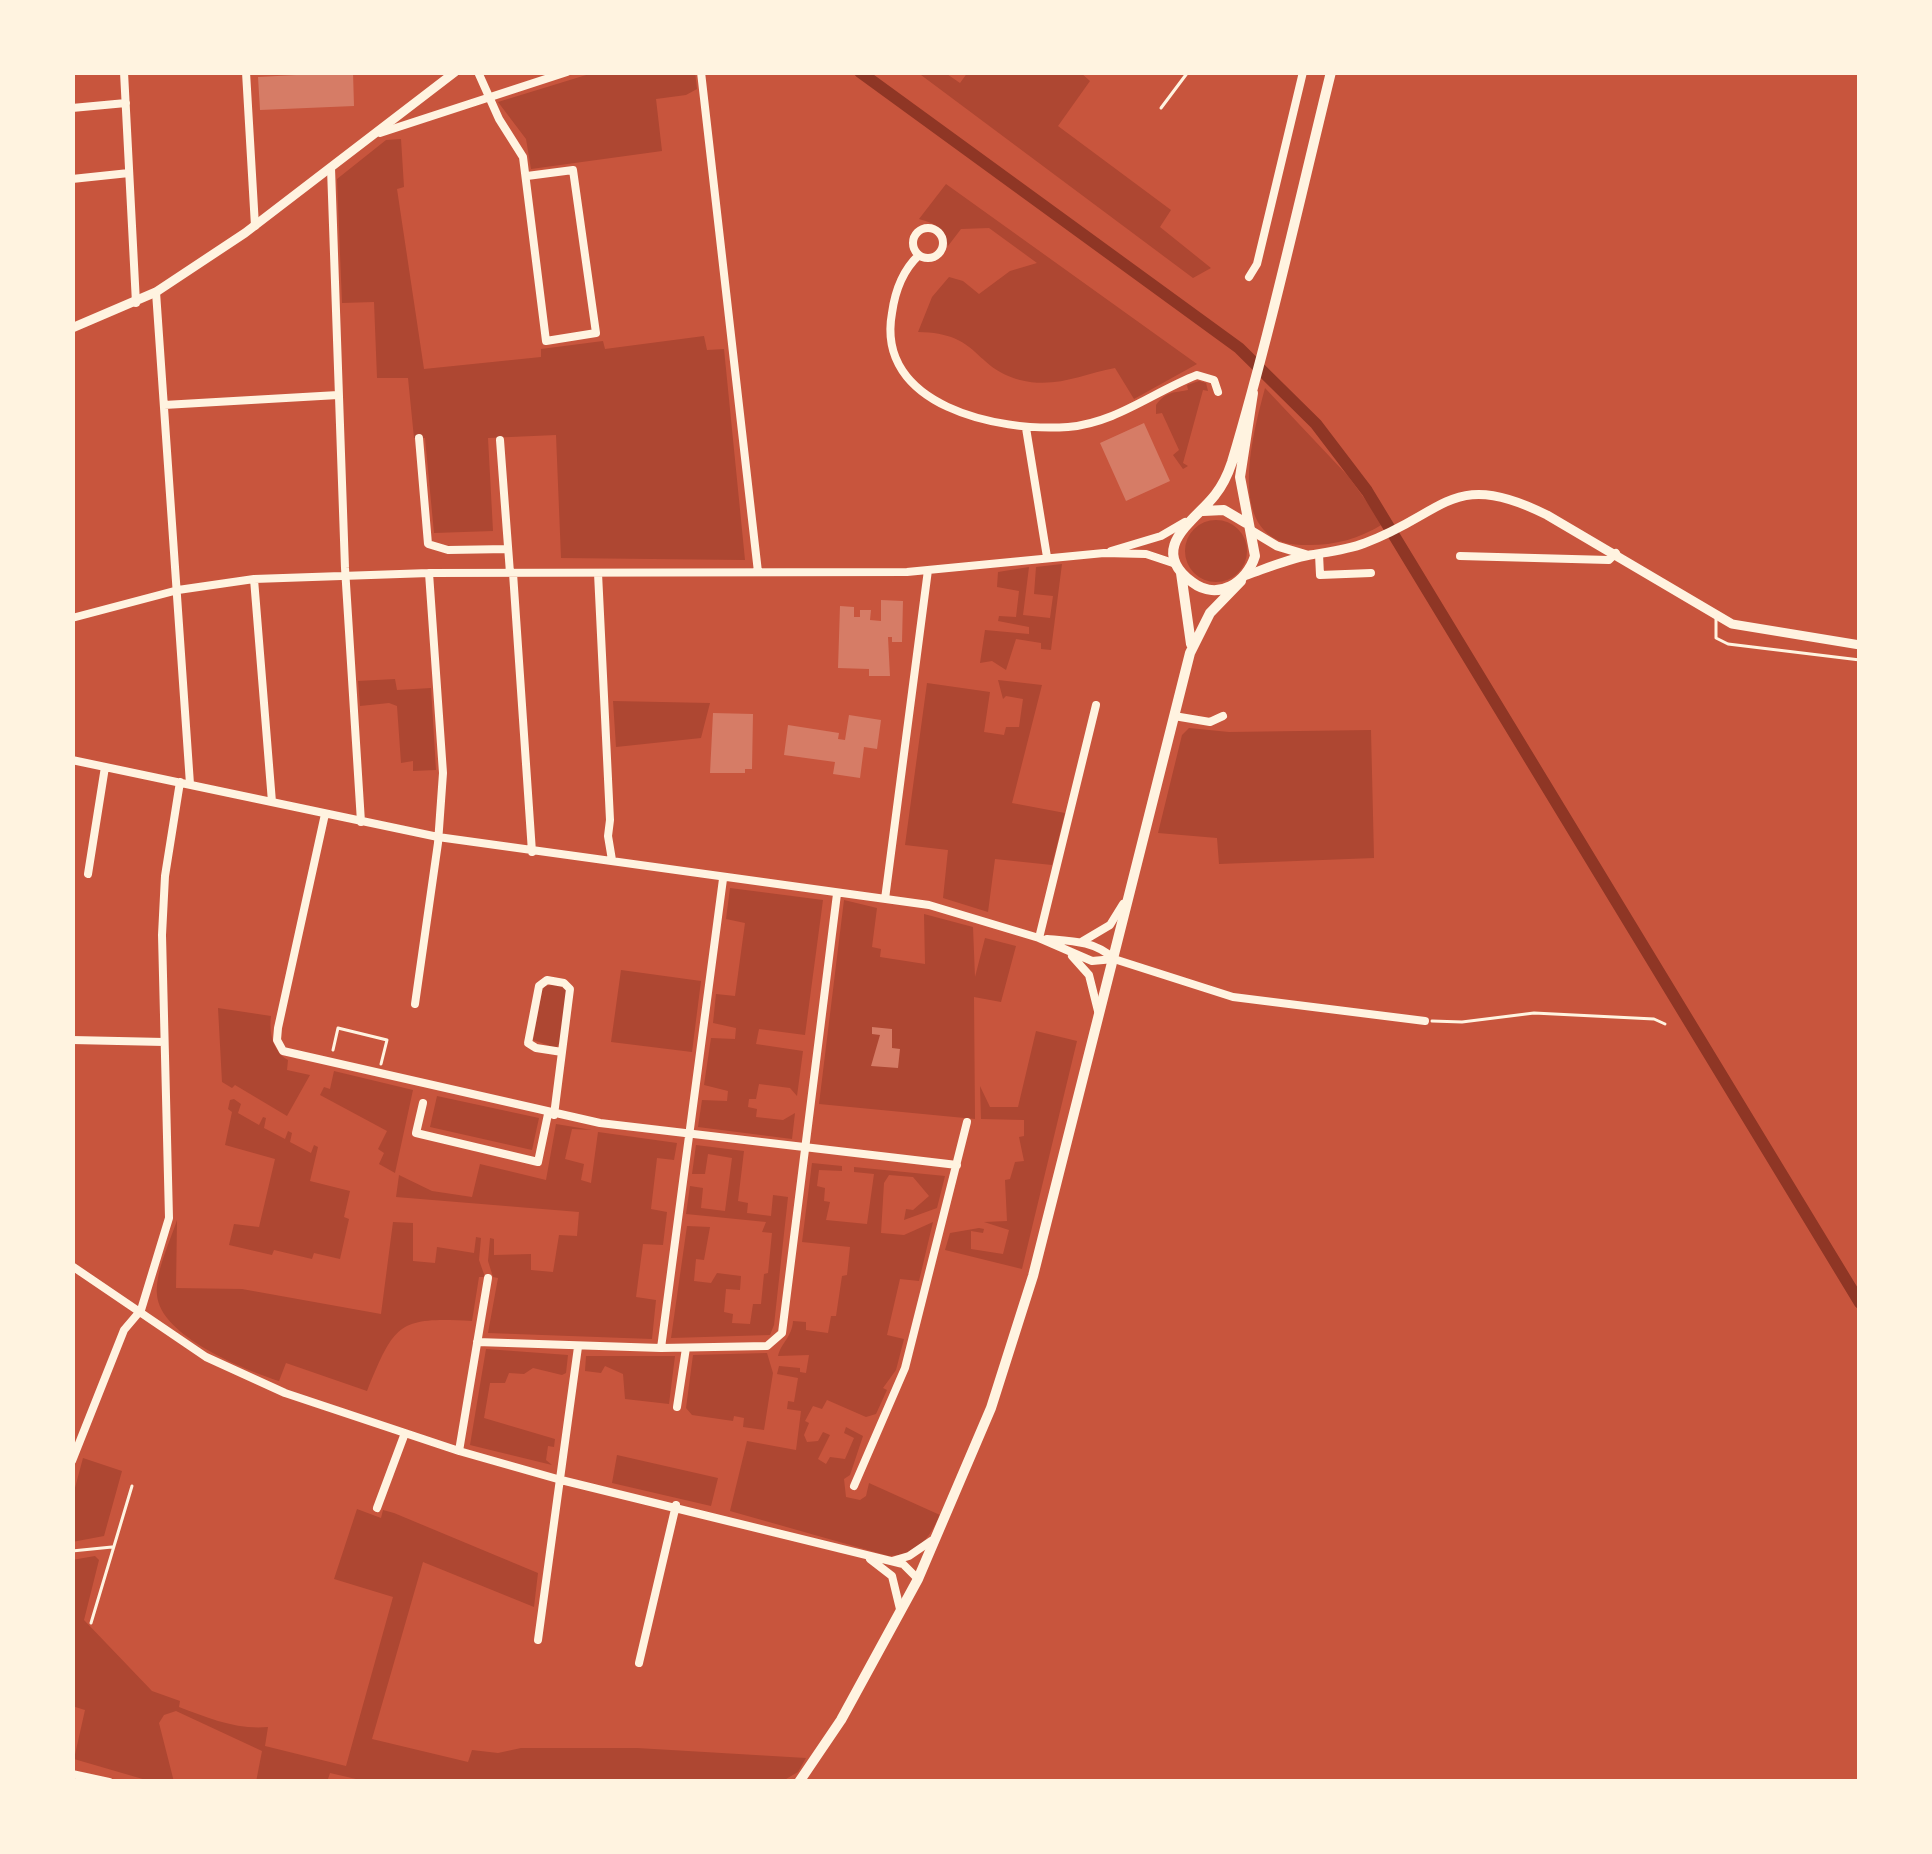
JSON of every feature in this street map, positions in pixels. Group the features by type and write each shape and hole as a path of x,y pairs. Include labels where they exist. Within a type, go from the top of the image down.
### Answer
{"main road":[{"path":"799,1782 841,1720 901,1612 992,1408 1033,1276 1190,653 1191,631 1176,538 1229,472 1331,72"},
{"path":"1190,653 1210,614 1244,578 1255,556 1240,477 1252,393"},
{"path":"1200,512 1224,510 1250,528"},
{"path":"1179,567 1190,581 1208,590 1231,587 1244,578"}],"street":[{"path":"124,72 136,303"},
{"path":"246,72 255,226"},
{"path":"72,328 156,292 255,226 455,72"},
{"path":"478,72 519,145 527,176 546,341 596,333 573,170 527,176"},
{"path":"379,133 567,72"},
{"path":"701,72 758,572"},
{"path":"1249,277 1257,264 1303,72"},
{"path":"72,108 126,103"},
{"path":"331,168 345,576 361,822"},
{"path":"72,178 129,173"},
{"path":"924,228 938,231 941,250 929,258 919,255 913,248 916,233 924,228"},
{"path":"919,255 908,266 893,304 890,336 898,368 914,386 956,410 1026,428 1096,422 1197,375 1214,380 1218,392"},
{"path":"72,1461 124,1330 141,1310 169,1218 165,876 185,783 178,590 156,292"},
{"path":"164,405 338,394"},
{"path":"1026,428 1047,557"},
{"path":"419,438 428,544 448,550 508,549"},
{"path":"500,440 532,852"},
{"path":"1244,578 1368,542 1460,495 1503,496 1534,508 1744,628 1860,645"},
{"path":"1104,553 1161,536 1185,522"},
{"path":"1250,528 1277,546 1313,555"},
{"path":"72,618 178,590 254,579 429,573 928,570 1104,553 1146,554 1179,567"},
{"path":"1460,556 1609,560 1616,554"},
{"path":"1313,555 1320,575 1371,573"},
{"path":"885,899 928,570"},
{"path":"415,1004 443,773 429,573"},
{"path":"598,573 612,860"},
{"path":"254,579 272,802"},
{"path":"1040,938 1096,705"},
{"path":"1174,716 1210,722 1223,716"},
{"path":"72,760 438,837 947,908 1040,938 1078,961 1089,974 1099,1016"},
{"path":"88,874 105,766"},
{"path":"325,814 277,1040 283,1051 551,1114 804,1150 957,1165"},
{"path":"661,1348 723,878"},
{"path":"1082,942 1110,925 1130,892"},
{"path":"477,1342 578,1347 767,1346 782,1333 837,894"},
{"path":"1040,938 1082,942 1103,949 1114,959"},
{"path":"1055,946 1092,961 1114,959 1233,997 1425,1021"},
{"path":"423,1103 416,1133 538,1162 551,1114 562,1052 570,989 547,980 539,986 528,1043 562,1052"},
{"path":"72,1040 164,1042"},
{"path":"854,1486 905,1368 967,1122"},
{"path":"72,1266 206,1357 285,1393 561,1480 903,1564 918,1579"},
{"path":"459,1451 488,1277"},
{"path":"538,1640 578,1347"},
{"path":"677,1407 686,1348"},
{"path":"377,1508 405,1433"},
{"path":"639,1663 676,1505"},
{"path":"890,1562 909,1556 939,1534"},
{"path":"868,1558 892,1576 918,1579"},
{"path":"892,1576 901,1612"},
{"path":"72,1774 109,1782"}],"lane":[{"path":"1161,108 1188,72"},
{"path":"1716,616 1716,638 1728,644 1860,660"},
{"path":"91,1623 132,1486"},
{"path":"72,1551 114,1546"}],"path":[{"path":"1425,1021 1462,1022 1534,1013 1654,1019 1665,1024"},
{"path":"330,1064 338,1028 387,1040 378,1075"}],"shaded area":[{"path":"596,72 695,72 697,89 656,99 662,151 531,169 526,139 498,102"},
{"path":"917,72 944,72 960,83 968,72 1080,72 1090,81 1058,126 1171,210 1160,227 1211,268 1193,278"},
{"path":"401,139 404,187 397,189 424,369 541,357 541,349 603,341 605,349 704,336 707,350 724,349 745,560 561,558 556,435 488,438 493,531 434,533 425,438 414,438 408,378 377,378 374,302 342,303 337,179 386,140"},
{"path":"946,184 1197,364 1134,399 1115,368 1057,382 1020,380 954,338 918,332 932,297 949,277 979,294 1010,271 1037,263 989,228 961,229 948,246 939,228 919,219"},
{"path":"1199,381 1206,383 1208,391 1203,390 1183,463 1188,466 1183,469 1173,455 1179,450 1162,413 1156,414 1156,405"},
{"path":"1265,388 1348,476 1383,524 1354,538 1313,545 1277,540 1261,526 1249,483"},
{"path":"1216,520 1238,529 1247,551 1238,573 1216,582 1194,573 1185,551 1194,529"},
{"path":"1062,564 1051,650 1041,649 1041,643 1016,639 1006,670 992,661 980,663 985,630 1029,634 1029,627 998,621 999,616 1016,617 1019,591 997,587 998,572 1029,567 1023,615 1050,618 1053,596 1034,594 1036,567"},
{"path":"395,679 397,690 431,688 436,770 413,771 413,761 401,763 397,706 360,706 358,681"},
{"path":"998,680 1042,685 1012,803 1065,813 1052,865 995,859 988,912 943,898 948,850 905,845 927,683 990,692 984,732 1004,735 1006,727 1019,727 1023,699 1003,699"},
{"path":"613,701 710,703 701,738 616,747"},
{"path":"1189,728 1371,730 1374,858 1219,864 1217,838 1158,833 1182,735"},
{"path":"730,888 823,900 805,1035 759,1029 756,1044 803,1051 797,1096 790,1088 759,1084 756,1099 749,1099 748,1107 757,1109 756,1117 783,1120 795,1113 792,1139 698,1127 702,1100 727,1101 728,1091 704,1085 711,1038 735,1039 736,1028 713,1023 716,994 735,996 745,923 726,919"},
{"path":"844,900 877,908 872,947 881,949 880,957 925,964 924,914 973,927 975,977 985,938 1016,946 1001,1002 974,997 975,1119 819,1104"},
{"path":"621,970 701,981 692,1052 611,1042"},
{"path":"559,984 568,991 556,1048 533,1040 542,991"},
{"path":"218,1008 271,1016 273,1040 288,1060 287,1070 310,1075 287,1116 222,1082"},
{"path":"1036,1031 1077,1041 1022,1269 945,1250 950,1233 979,1228 983,1233 971,1231 971,1249 1003,1254 1009,1230 984,1222 1007,1221 1005,1180 1010,1179 1015,1162 1024,1161 1019,1137 1024,1136 1024,1120 981,1119 980,1086 990,1107 1018,1107"},
{"path":"334,1071 413,1090 395,1173 379,1164 384,1153 378,1149 387,1131 320,1095 324,1087 330,1089"},
{"path":"437,1096 539,1118 532,1150 430,1127"},
{"path":"234,1099 241,1104 238,1113 259,1125 266,1118 264,1128 285,1139 288,1131 292,1133 290,1142 311,1153 314,1145 318,1147 310,1181 350,1191 340,1259 314,1253 312,1259 274,1250 272,1255 229,1245 234,1224 259,1227 275,1159 225,1145 232,1112 228,1109"},
{"path":"556,1124 592,1130 572,1129 565,1159 584,1164 581,1180 591,1183 598,1132 677,1143 674,1160 657,1158 651,1209 667,1212 663,1245 643,1244 636,1297 656,1300 652,1339 488,1333 498,1278 493,1277 488,1261 490,1238 494,1239 494,1255 531,1254 531,1270 553,1272 559,1235 577,1236 579,1212 396,1197 399,1175 432,1191 472,1197 480,1164 546,1180"},
{"path":"696,1145 744,1151 738,1201 748,1203 747,1213 771,1216 773,1195 788,1197 770,1335 671,1338 687,1226 710,1227 704,1260 696,1259 694,1281 711,1283 717,1273 741,1276 740,1290 726,1289 724,1312 733,1314 732,1323 750,1324 753,1304 761,1304 764,1274 768,1273 772,1233 762,1232 766,1222 686,1214 690,1186 703,1188 701,1208 725,1211 732,1158 708,1154 705,1174 692,1174"},
{"path":"812,1163 842,1166 842,1171 819,1170 817,1186 825,1188 824,1201 830,1202 826,1220 867,1224 874,1174 854,1172 854,1167 945,1176 937,1208 904,1220 906,1209 913,1210 929,1196 913,1177 889,1175 884,1183 881,1233 904,1235 933,1222 919,1281 900,1279 887,1335 904,1339 876,1414 866,1417 827,1400 822,1409 813,1406 805,1421 809,1423 804,1435 807,1442 818,1441 823,1432 830,1435 818,1459 826,1464 830,1457 845,1459 854,1438 844,1433 846,1427 863,1436 850,1475 844,1479 846,1497 860,1500 869,1483 940,1515 921,1544 899,1555 730,1511 747,1441 796,1450 801,1411 787,1409 788,1401 794,1402 798,1378 777,1374 779,1366 806,1373 809,1355 778,1356 793,1321 806,1322 806,1330 828,1333 831,1316 836,1316 842,1276 847,1275 850,1247 802,1242"},
{"path":"177,1220 176,1288 242,1289 381,1314 393,1222 413,1223 413,1261 435,1263 437,1247 474,1253 476,1237 481,1238 479,1260 485,1277 479,1277 472,1321 428,1321 402,1329 385,1351 367,1391 286,1363 279,1381 206,1349 162,1310 158,1277"},
{"path":"486,1349 568,1355 562,1375 533,1368 524,1374 509,1373 505,1383 490,1383 484,1418 555,1439 554,1447 548,1446 546,1460 552,1465 470,1445"},
{"path":"767,1353 773,1373 764,1430 743,1427 744,1418 734,1416 733,1421 692,1415 686,1408 693,1355"},
{"path":"586,1356 675,1356 669,1404 625,1399 623,1374 605,1366 601,1373 585,1371"},
{"path":"617,1455 718,1478 711,1506 612,1483"},
{"path":"83,1458 122,1471 104,1536 72,1542 72,1499"},
{"path":"357,1509 381,1518 383,1510 394,1513 538,1573 534,1607 423,1562 372,1739 468,1762 472,1750 498,1753 521,1748 637,1748 806,1758 798,1772 781,1782 369,1782 330,1773 327,1782 256,1782 262,1751 176,1711 164,1715 159,1723 174,1782 153,1782 74,1759 85,1710 72,1706 72,1560 95,1556 99,1560 84,1620 152,1691 212,1719 268,1727 265,1746 346,1766 393,1597 334,1579"}],"building":[{"path":"353,72 354,106 260,110 258,77"},
{"path":"1144,423 1170,481 1126,501 1100,443"},
{"path":"881,600 903,601 902,642 888,637 890,676 869,676 869,669 838,668 840,606 854,607 854,617 860,617 860,610 871,610 870,620 881,621"},
{"path":"713,713 753,714 752,769 710,773"},
{"path":"849,715 881,720 877,749 864,747 860,778 833,774 835,762 784,755 788,725 839,733 838,739 845,740"},
{"path":"872,1027 892,1029 892,1048 900,1049 898,1068 871,1066 880,1035 872,1034"}],"waterway":[{"path":"860,72 1239,348 1316,424 1367,491 1860,1303"}]}
